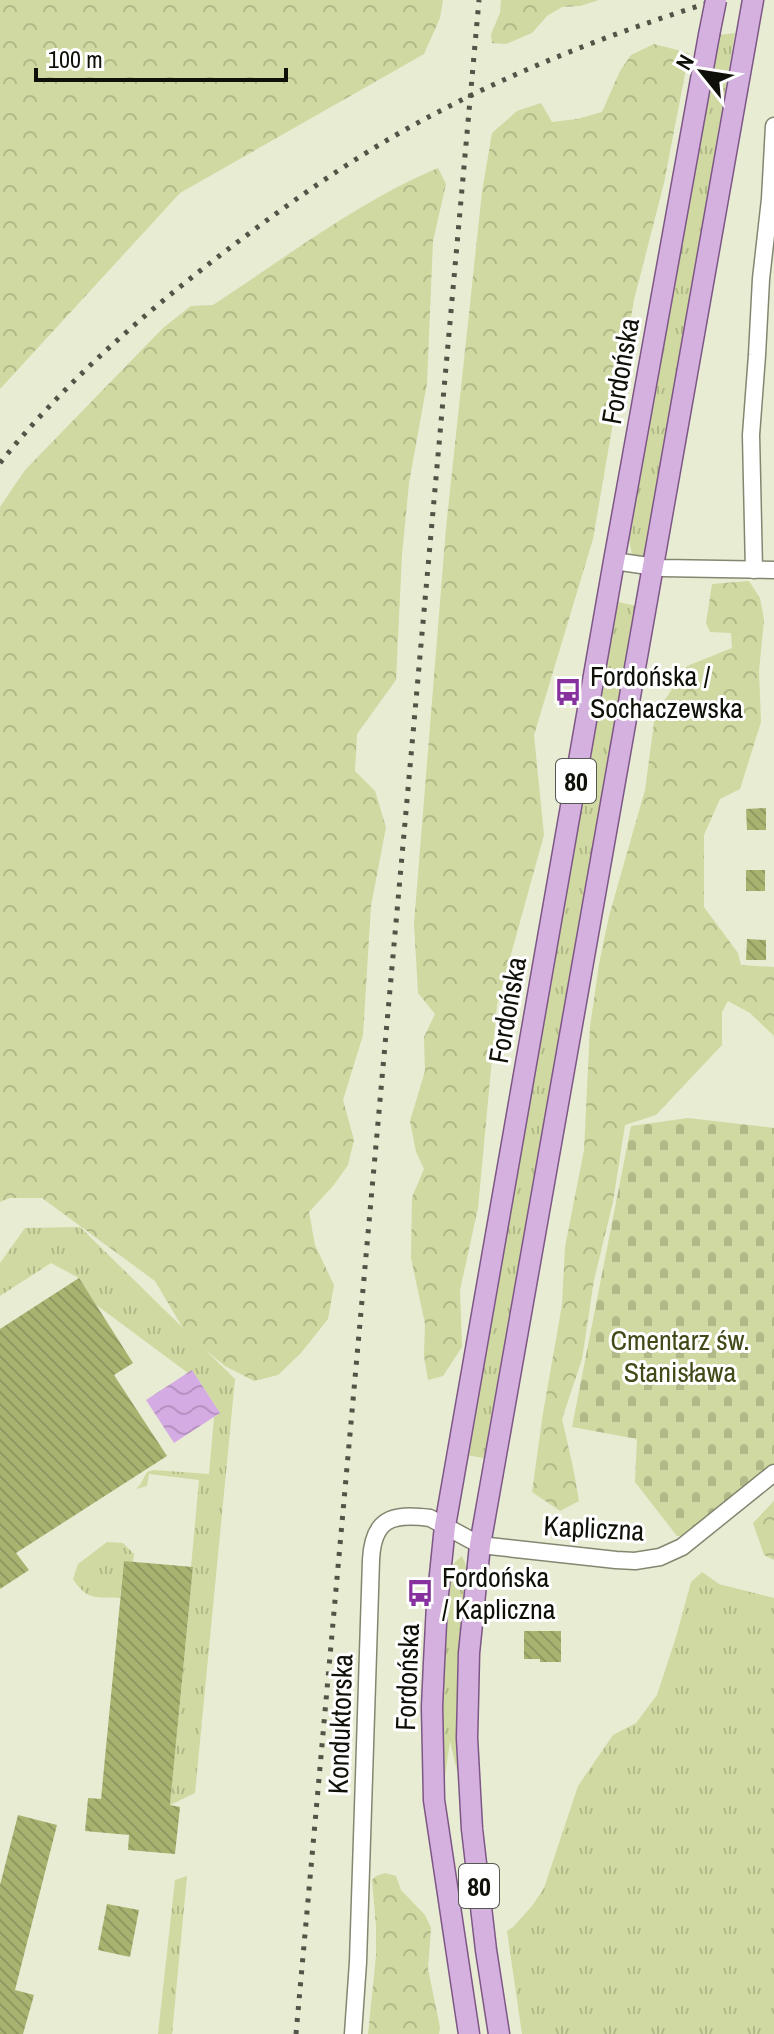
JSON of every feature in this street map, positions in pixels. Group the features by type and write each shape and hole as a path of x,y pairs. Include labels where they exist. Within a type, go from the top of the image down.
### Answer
{"main road":[{"name":"Fordońska","path":"469,2034 434,1800 432,1707 445,1526 716,0"},
{"name":"80","path":"499,2034 474,1844 467,1738 469,1653 480,1545 753,0"}],"street":[{"path":"754,570 751,435 761,279 772,195 774,126"},
{"path":"614,561 652,566 774,570"},
{"name":"Kapliczna","path":"480,1545 616,1560 660,1557 682,1547 774,1473"},
{"name":"Konduktorska","path":"353,2034 372,1546 377,1530 391,1519 430,1518 480,1545"}],"green space":[{"path":"0,0 443,0 440,18 424,54 180,193 0,389"},
{"path":"501,0 599,0 562,7 547,16 532,33 506,44 492,43 491,34 500,13"},
{"path":"735,33 647,552 642,557 632,555 629,539 718,35"},
{"path":"654,44 689,53 664,183 634,300 593,539 534,735 544,835 497,1005 478,1208 460,1290 462,1347 443,1376 428,1380 424,1356 425,1324 411,1258 412,1197 424,1169 416,1152 410,1121 425,1071 424,1037 435,1014 418,993 414,924 446,528 482,192 492,133 517,111 541,103 552,122 602,112 620,71 631,55"},
{"path":"438,168 446,184 433,241 427,383 409,483 396,680 357,734 355,771 375,791 386,827 371,906 363,1035 343,1100 354,1140 348,1165 309,1212 315,1245 334,1285 328,1319 301,1353 278,1375 254,1381 225,1366 187,1335 155,1281 42,1198 10,1198 0,1202 0,507 25,470 163,328 191,306 213,305 351,213"},
{"path":"749,581 760,598 764,620 759,671 761,722 740,789 720,799 704,835 704,907 738,953 741,965 774,967 774,1036 750,1013 728,1001 722,1012 722,1045 656,1115 625,1125 613,1202 594,1280 582,1359 562,1419 579,1501 560,1511 532,1492 562,1305 565,1247 584,1150 590,1027 599,964 609,916 645,790 655,715 687,666 732,648 731,633 710,632 706,623 712,584"},
{"path":"618,602 636,606 484,1458 466,1455"},
{"name":"Cmentarz św. Stanisława","path":"688,1118 774,1128 774,1464 686,1536 677,1536 635,1482 637,1439 572,1427 631,1126"},
{"path":"80,1227 235,1379 195,1793 170,1805 199,1480 149,1474 147,1486 136,1489 147,1472 153,1470 209,1474 214,1417 220,1413 192,1370 188,1373 95,1304 79,1278 51,1263 0,1296 0,1263 25,1228"},
{"path":"774,1501 774,1560 764,1555 753,1523"},
{"path":"107,1542 123,1543 134,1554 133,1562 124,1561 120,1598 88,1594 73,1579 78,1564"},
{"path":"462,1556 467,1572 460,1638 457,1771 450,1741 445,1776 442,1701 449,1577 454,1563"},
{"path":"702,1572 719,1584 774,1598 774,2034 522,2034 507,1931 532,1906 544,1888 578,1786 613,1735 636,1723 657,1695 691,1582"},
{"path":"385,1873 396,1876 401,1890 425,1915 431,1928 428,1969 439,2034 368,2034 376,1956 372,1880"},
{"path":"187,1876 172,2034 158,2034 175,1880"}],"water":[{"path":"192,1370 220,1413 174,1443 146,1400"}],"building":[{"path":"766,808 766,830 747,830 746,809"},
{"path":"746,870 765,870 765,891 746,891"},
{"path":"747,939 766,940 766,960 746,960"},
{"path":"79,1278 133,1363 114,1375 167,1456 16,1553 29,1570 0,1589 0,1329"},
{"path":"124,1561 193,1567 170,1805 180,1807 175,1854 128,1850 129,1835 85,1831 88,1798 101,1799"},
{"path":"524,1631 561,1631 561,1662 524,1659"},
{"path":"18,1815 57,1825 15,1990 34,1995 23,2034 0,2034 0,1885"},
{"path":"107,1904 139,1910 130,1957 98,1950"}],"railway":[{"path":"296,2034 479,0"},
{"path":"0,463 47,408 154,309 265,221 351,162 475,93 611,36 717,0"}],"place":[{"name":"Fordońska / Sochaczewska","path":"568,692"},
{"name":"Fordońska / Kapliczna","path":"420,1593"}]}
